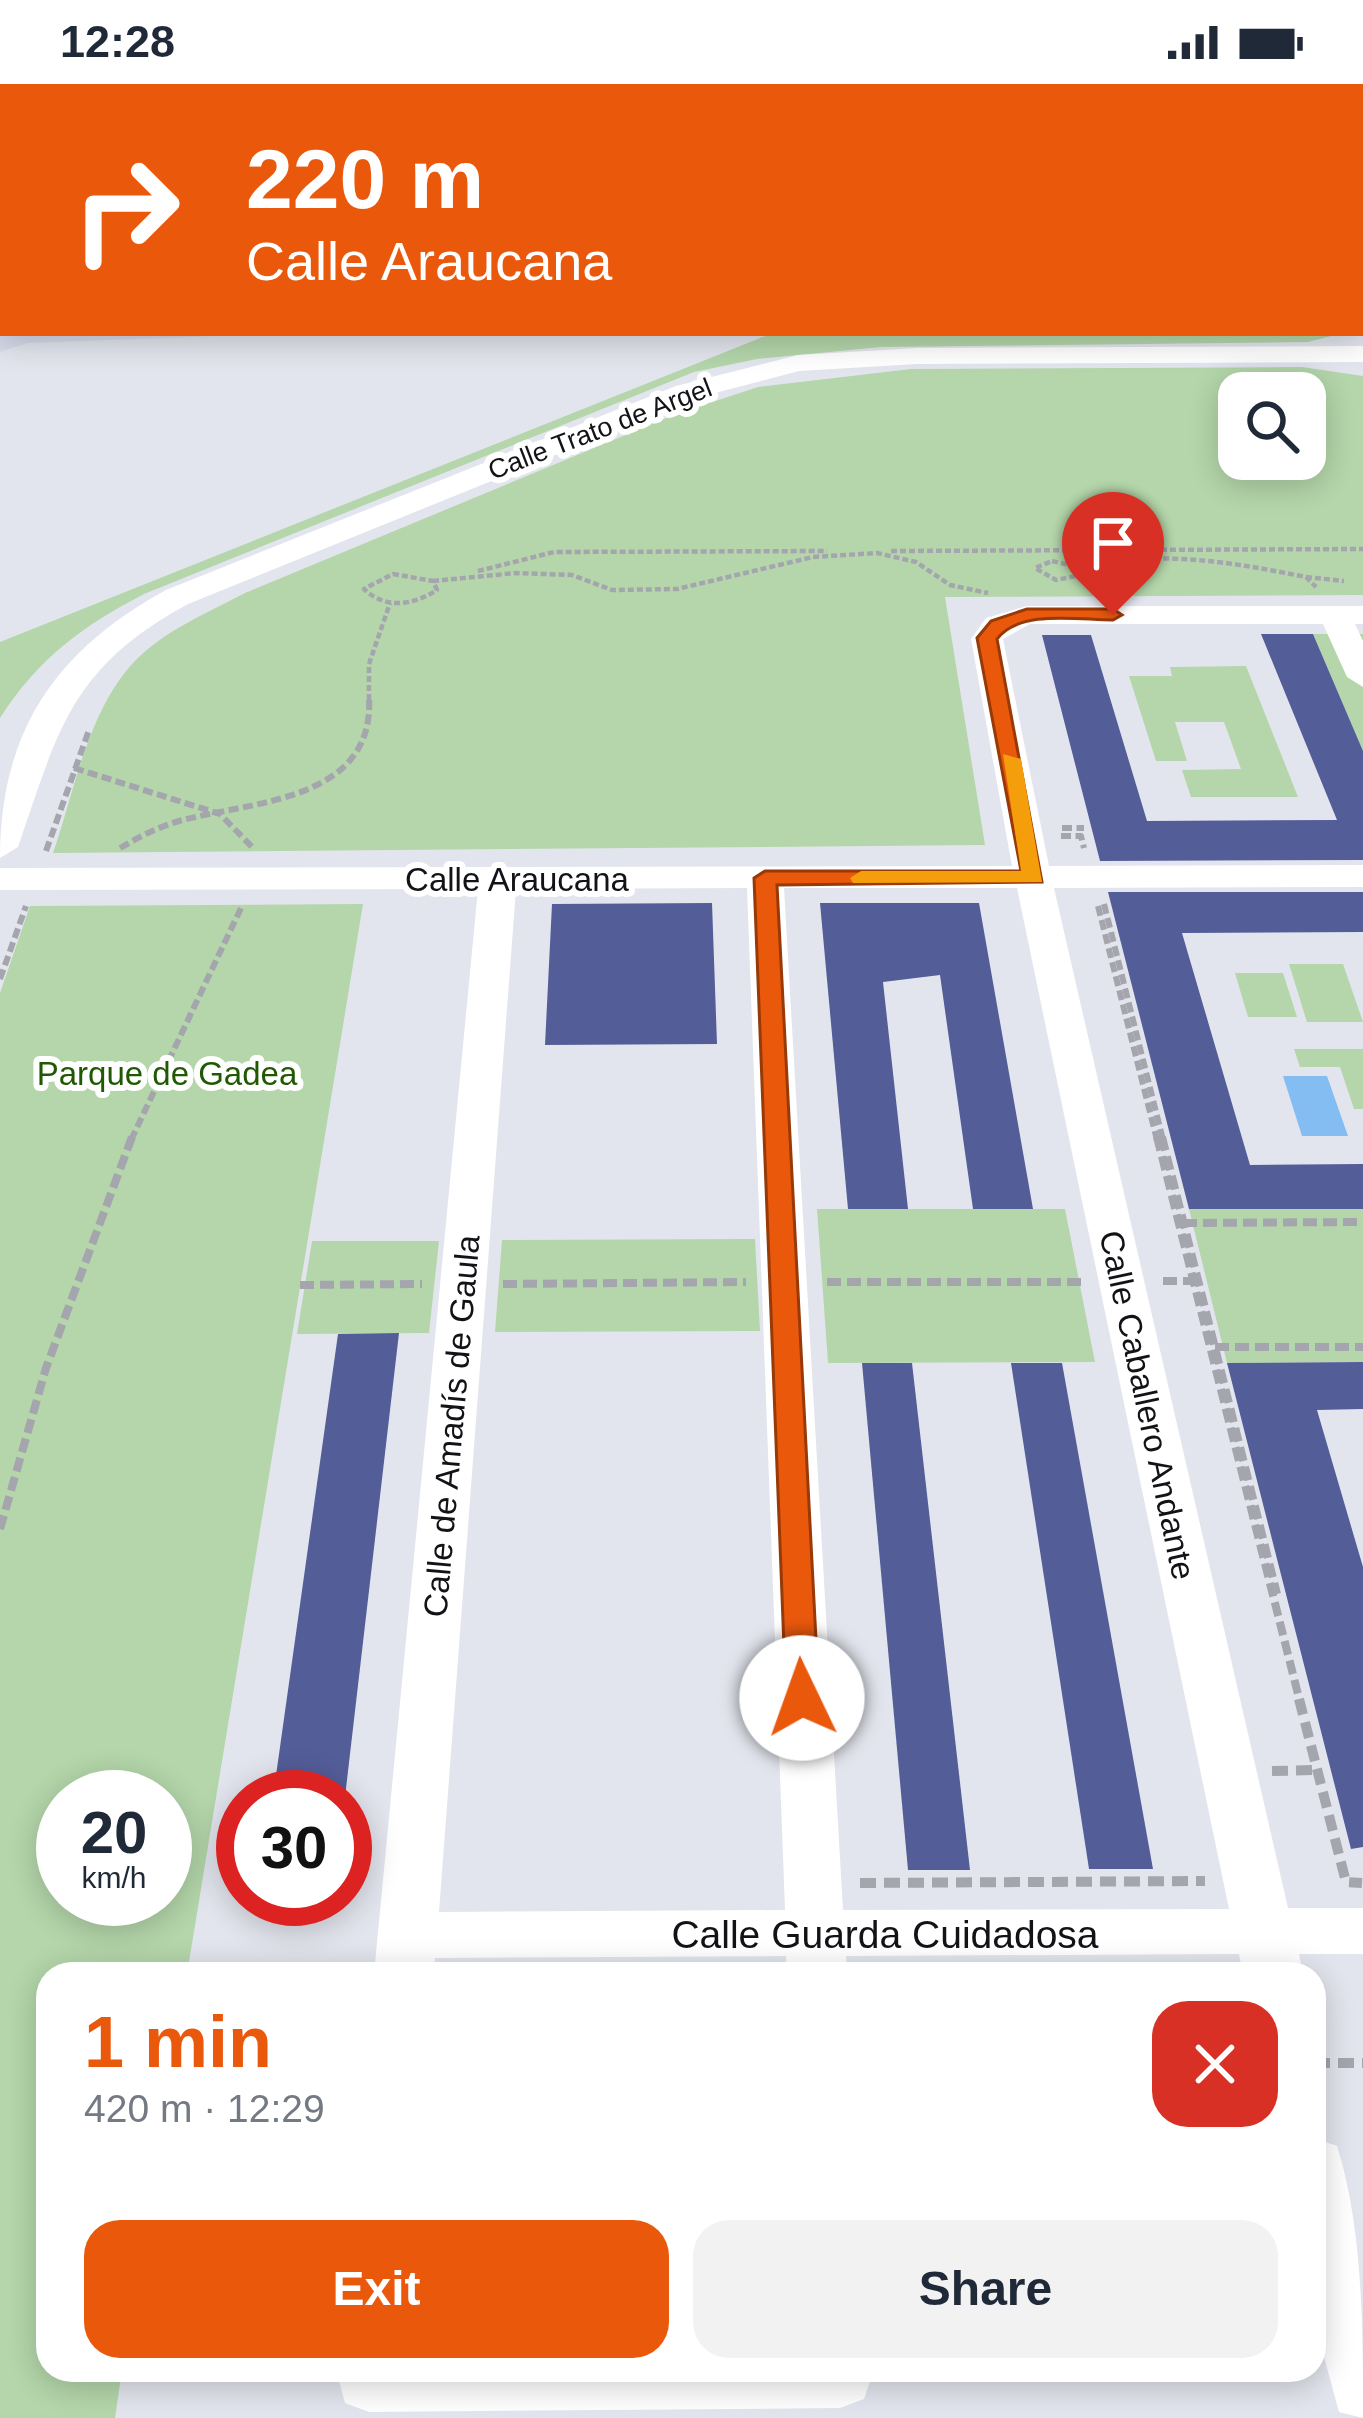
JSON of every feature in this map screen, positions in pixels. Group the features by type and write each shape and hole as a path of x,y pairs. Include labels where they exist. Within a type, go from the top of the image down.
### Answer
{"street":[{"name":"Calle Trato de Argel","path":"0,847 57,696 114,629 177,597 686,392 799,364 917,356 1363,354"},
{"path":"999,609 1027,615 1349,615 1363,677"},
{"name":"Calle Caballero Andante","path":"999,609 987,638 1030,857 1268,1953"},
{"name":"Calle Araucana","path":"0,880 765,878 1030,857 1117,892 1363,876"},
{"path":"765,878 815,1954"},
{"name":"Calle de Amadís de Gaula","path":"406,1955 498,879"},
{"name":"Calle Guarda Cuidadosa","path":"406,1955 1268,1953 1363,1931"},
{"path":"1326,2220 1363,2390"}],"path":[{"path":"433,581 436,590 424,599 390,603 371,598 367,584 405,574 433,581 554,552 1363,549"},
{"path":"459,576 572,575 612,590 677,589 746,578 813,557 907,550"},
{"path":"878,553 916,562 999,609"},
{"path":"1083,568 1075,578 1046,581 1036,572 1038,565 1061,561 1083,568 1120,558 1198,557 1363,584"},
{"path":"1306,577 1349,615"},
{"path":"101,879 122,845 144,832 285,803 307,793 361,747 372,701 368,668 390,603"},
{"path":"0,1529 29,1413 83,1261 158,1078 257,879 251,842 220,814 70,767 90,711"},
{"path":"1030,857 1081,836 1086,856 1117,859 1117,892 1184,1223 1349,1880 1363,1881"},
{"path":"1117,892 1098,906 1102,927 1346,1882 1363,1881"},
{"path":"0,936 15,936"},
{"path":"1184,1223 1363,1222"},
{"path":"1215,1347 1363,1347"},
{"path":"1326,2063 1363,2062"}],"shaded area":[{"path":"0,336 216,336 28,343 0,352"}],"green space":[{"path":"765,336 1331,336 1308,342 881,347 757,359 694,372 144,594 63,646 30,678 0,718 0,642"},
{"path":"1302,367 1363,376 1363,595 945,597 985,845 53,853 86,749 108,698 140,656 164,637 245,593 676,414 758,387 911,369"},
{"path":"1313,634 1363,634 1363,751"},
{"path":"1246,666 1298,797 1191,797 1182,770 1241,769 1224,722 1175,722 1187,761 1156,761 1129,676 1172,676 1170,667"},
{"name":"Parque de Gadea","path":"363,904 221,1770 216,1770 216,1798 189,1962 36,1962 36,2382 120,2382 115,2418 0,2418 0,993 30,906"},
{"path":"1289,964 1343,964 1363,1022 1307,1022"},
{"path":"1235,973 1283,973 1297,1017 1248,1017"},
{"path":"1294,1049 1363,1049 1363,1109 1354,1109 1340,1067 1300,1067"},
{"path":"817,1209 1065,1209 1095,1362 828,1363"},
{"path":"1189,1209 1363,1209 1363,1362 1227,1363"},
{"path":"755,1239 760,1331 495,1332 502,1240"},
{"path":"312,1241 439,1241 429,1333 297,1334"}],"water":[{"path":"1283,1076 1327,1076 1348,1136 1302,1136"}],"building":[{"path":"1261,634 1313,634 1363,751 1363,860 1100,861 1042,635 1091,635 1147,821 1337,820"},
{"path":"1108,892 1363,892 1363,932 1182,933 1250,1165 1363,1164 1363,1209 1189,1209"},
{"path":"712,903 717,1044 545,1045 552,904"},
{"path":"820,903 979,903 1033,1209 973,1209 940,975 883,982 908,1209 848,1209"},
{"path":"399,1333 348,1770 277,1770 338,1334"},
{"path":"1363,1362 1363,1409 1317,1410 1363,1567 1363,1847 1351,1849 1227,1363"},
{"path":"862,1363 912,1363 970,1870 908,1870"},
{"path":"1011,1363 1062,1363 1153,1869 1089,1869"}],"slow traffic":[{"path":"861,878 1034,878 1011,759"}],"route":[{"path":"802,1698 765,878 1034,878 987,638 998,625 1027,615 1113,615"}]}
